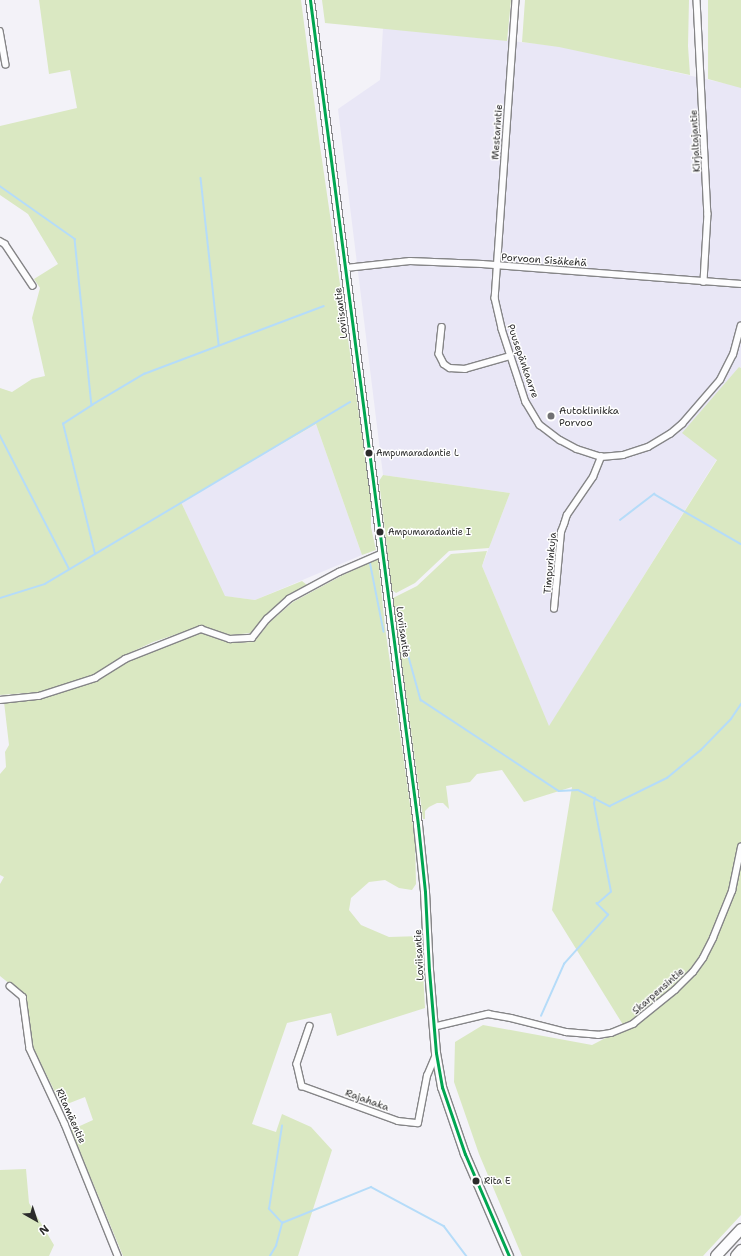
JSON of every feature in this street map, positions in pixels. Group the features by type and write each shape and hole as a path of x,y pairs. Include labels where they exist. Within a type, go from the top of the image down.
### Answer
{"highway":[{"path":"716,1256 741,1229"},
{"path":"736,1256 741,1250"}],"main road":[{"name":"Loviisantie","path":"310,0 424,877 433,1028 436,1054 442,1087 465,1154 509,1256"}],"street":[{"name":"Mestarintie","path":"496,266 516,0"},
{"name":"Kirjaltajantie","path":"697,0 708,214 704,282"},
{"path":"0,31 6,64"},
{"path":"0,241 5,244 33,286"},
{"name":"Porvoon Sisäkehä","path":"346,268 410,261 741,284"},
{"name":"Puusepänkaarre","path":"496,266 494,298 510,356 526,402 540,424 560,440 577,449 601,456 623,455 648,447 670,434 682,424 720,380 733,355 741,326"},
{"path":"442,327 439,354 444,364 450,368 465,369 510,356"},
{"name":"Timpurinkuja","path":"554,609 561,532 567,515 593,477 601,456"},
{"path":"0,700 39,696 95,678 125,659 201,629 230,639 252,638 267,619 290,599 339,572 383,553"},
{"name":"Skarpensintie","path":"433,1028 488,1014 511,1018 566,1032 598,1035 611,1033 633,1024 675,990 703,958 713,938 732,891 741,847"},
{"name":"Ritamäentie","path":"10,986 23,997 30,1049 65,1124 118,1256"},
{"name":"Rajahaka","path":"310,1026 297,1064 302,1086 398,1121 418,1123 427,1076 436,1054"}],"shaded area":[{"path":"383,28 558,46 741,87 741,368 739,367 717,459 549,727 482,566 510,493 383,475 338,109 380,80"},
{"path":"316,424 362,555 255,600 224,596 181,502"}],"green space":[{"path":"39,0 301,0 320,146 371,498 371,527 376,550 362,555 316,424 181,502 225,596 255,600 302,581 307,585 286,598 263,619 251,633 231,635 201,626 153,642 123,656 95,674 40,692 0,695 0,388 12,392 32,379 45,376 32,318 40,288 34,279 58,264 28,214 0,195 0,126 77,108 70,70 49,74"},
{"path":"322,0 511,0 507,41 325,23"},
{"path":"525,0 689,0 688,46 690,75 559,47 522,42"},
{"path":"708,0 741,0 741,88 708,79"},
{"path":"739,367 741,368 741,1215 703,1256 522,1256 479,1154 454,1082 455,1042 483,1025 592,1045 625,1028 552,910 572,787 524,802 502,770 477,774 470,782 446,786 449,809 443,803 437,803 425,811 425,819 423,819 393,598 417,586 451,554 487,551 482,566 549,726 717,460 682,433"},
{"path":"383,475 510,493 489,548 449,551 415,583 396,593 392,590 379,481"},
{"path":"378,559 385,627 415,840 416,884 412,890 399,888 385,880 369,882 351,898 349,910 361,925 389,937 421,936 425,1008 337,1036 331,1013 287,1023 252,1124 276,1132 282,1114 311,1127 332,1150 298,1256 123,1256 71,1130 93,1120 85,1097 62,1106 33,1048 26,997 0,976 0,884 4,877 0,875 0,774 6,767 5,752 9,745 4,702 39,699 97,681 128,661 201,633 229,643 254,642 270,622 293,602 343,575"},
{"path":"26,1169 29,1203 54,1245 49,1256 0,1256 0,1170"}],"waterway":[{"path":"201,178 219,345"},
{"path":"0,186 75,239 92,405"},
{"path":"95,554 63,424 144,374 324,306"},
{"path":"0,598 45,584 350,402"},
{"path":"0,435 69,568"},
{"path":"620,520 654,494 741,544"},
{"path":"370,561 384,632"},
{"path":"402,632 421,700 559,791 578,790 610,806 667,778 701,750 731,719 741,704"},
{"path":"541,1016 564,964 608,915 597,904 611,892 594,804 595,798"},
{"path":"270,1256 276,1246 282,1223 269,1209 282,1126"},
{"path":"282,1223 371,1187 444,1226 467,1256"}],"transit line":[{"path":"310,0 418,825 425,892 429,970 436,1053 442,1087 465,1154 509,1256"}],"place":[{"name":"Autoklinikka Porvoo","path":"551,416"},
{"name":"Ampumaradantie L","path":"369,453"},
{"name":"Ampumaradantie I","path":"380,532"},
{"name":"Rita E","path":"476,1181"}]}
